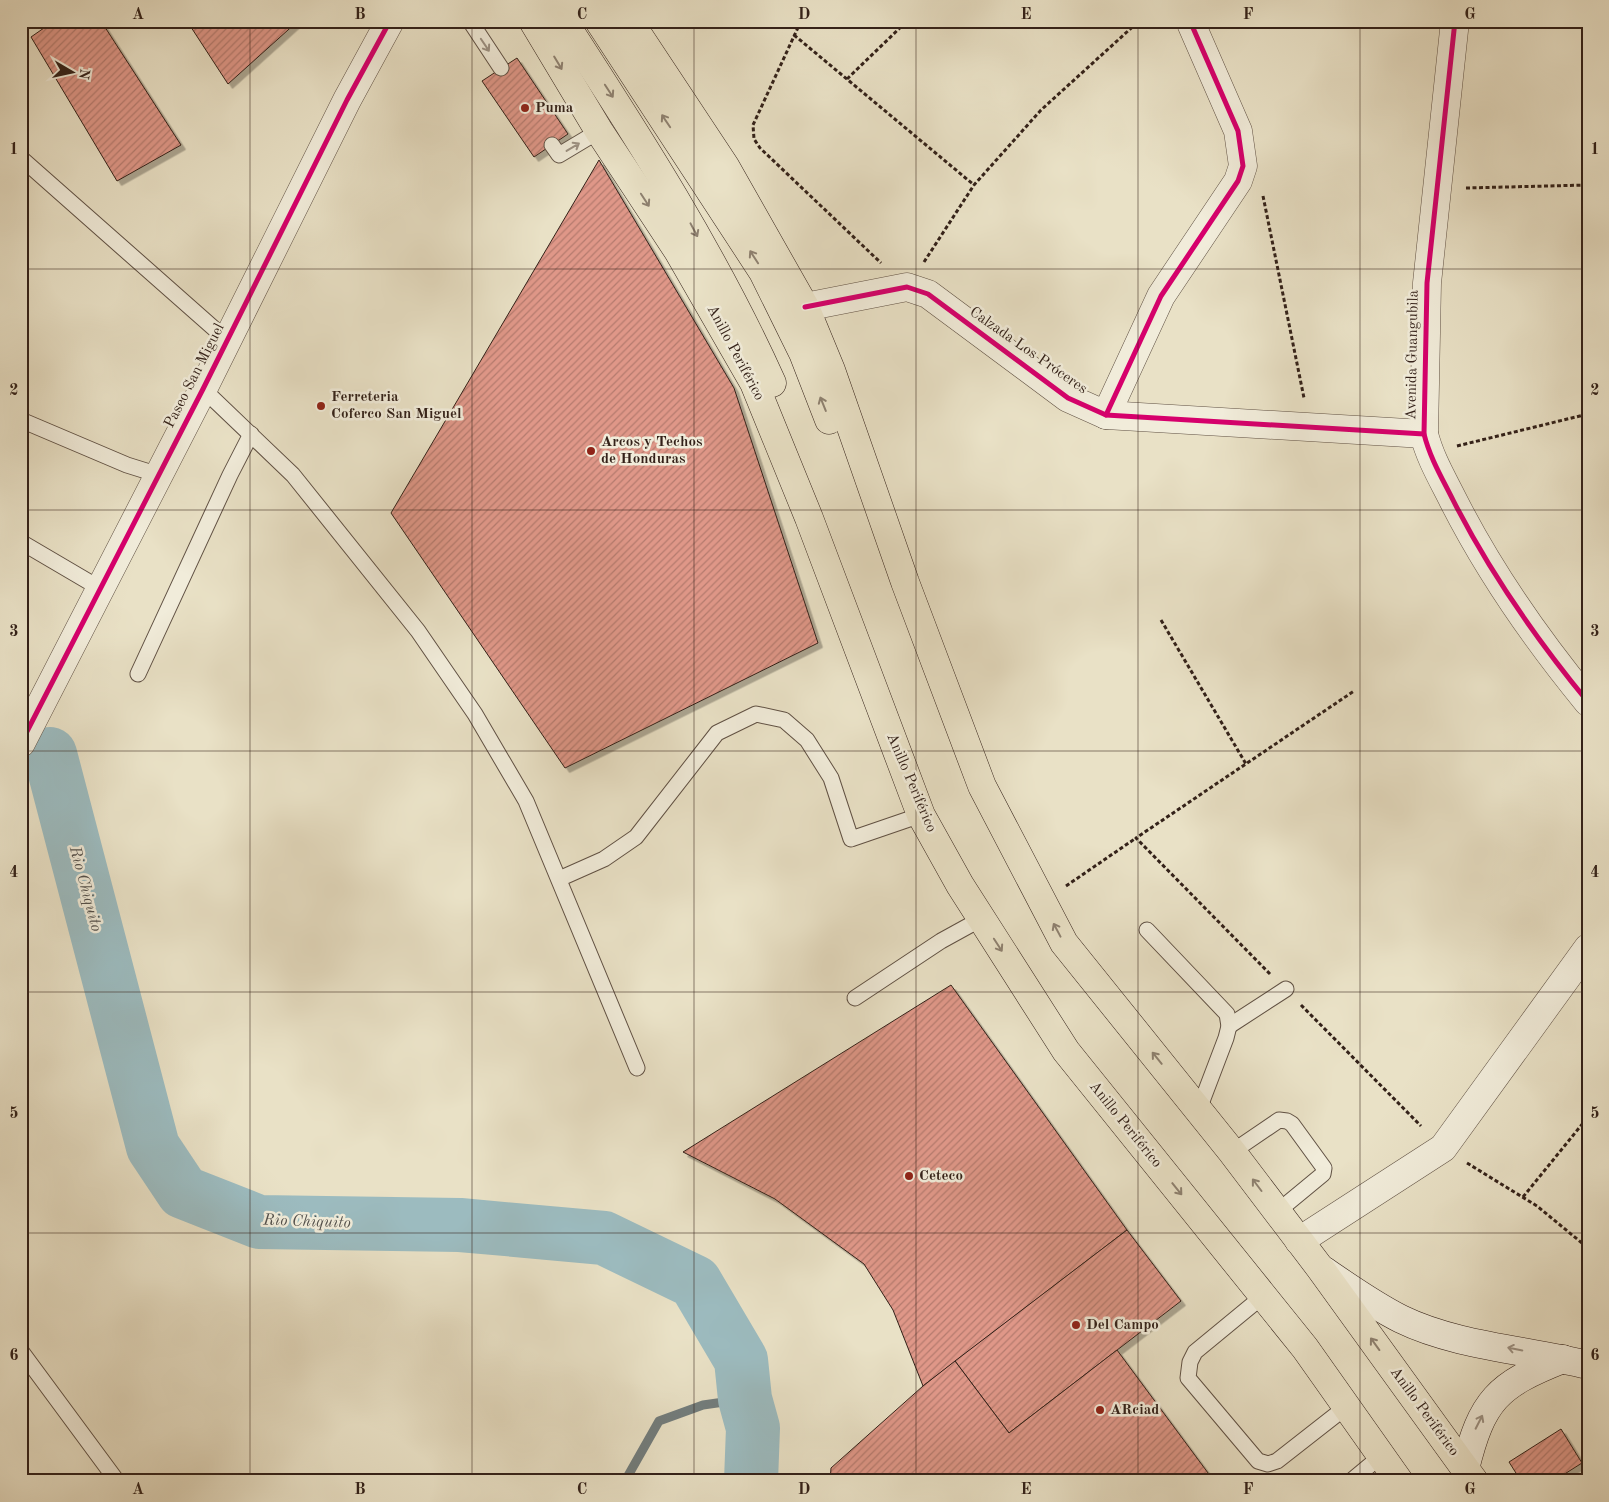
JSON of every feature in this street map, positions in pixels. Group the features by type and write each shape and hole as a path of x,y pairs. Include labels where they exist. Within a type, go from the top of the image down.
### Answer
{"highway":[{"name":"Anillo Periférico","path":"533,21 599,131 678,251 754,383 809,518 922,815 960,885 1066,1051 1305,1348 1399,1481"},
{"path":"563,21 686,215 750,333 784,412 904,722 950,848 960,885"},
{"path":"599,21 763,272 803,353 837,440 945,738 963,765 982,786"},
{"name":"Anillo Periférico","path":"629,21 725,166 805,307 831,370 905,582 982,786 1064,943 1232,1152 1320,1268 1469,1475"}],"street":[{"name":"Paseo San Miguel","path":"21,742 203,389 347,100 390,21"},
{"path":"1106,415 1161,296 1238,181 1244,166 1238,131 1190,21"},
{"name":"Avenida Guangubila","path":"1455,21 1427,283 1426,444 1474,541 1562,670 1588,702"},
{"path":"805,307 907,287"},
{"name":"Calzada Los Próceres","path":"907,287 928,294 1068,398 1106,415 1309,426 1426,444"},
{"path":"1299,1241 1443,1148 1588,948"},
{"path":"1320,1268 1369,1302 1402,1320 1434,1331 1575,1362"},
{"path":"1469,1475 1474,1431 1484,1411 1499,1393 1517,1379 1575,1362"}],"lane":[{"path":"470,21 501,68"},
{"path":"552,145 558,155 599,131"},
{"path":"21,158 227,340"},
{"path":"203,389 293,475 423,638 475,714 526,801 637,1068"},
{"path":"21,420 127,466 159,474"},
{"path":"138,674 230,475 251,434"},
{"path":"21,542 101,589"},
{"path":"559,879 604,859 636,837 717,733 756,714 784,720 807,740 831,778 851,839 922,815"},
{"path":"855,998 941,941 981,919"},
{"path":"1147,930 1227,1014 1229,1026 1226,1038 1199,1109"},
{"path":"1229,1026 1286,989"},
{"path":"1232,1152 1280,1120 1292,1124 1324,1168 1323,1174 1277,1212"},
{"path":"1263,1296 1195,1352 1190,1362 1188,1378 1258,1462 1268,1464 1277,1461 1346,1407"},
{"path":"21,1351 117,1481"},
{"path":"1350,1481 1381,1456"}],"path":[{"path":"801,21 754,125 754,139 907,287 974,185 1041,110 1139,21"},
{"path":"847,79 906,21"},
{"path":"794,35 974,185"},
{"path":"1244,166 1257,174 1259,179 1309,426"},
{"path":"1437,188 1588,185"},
{"path":"1426,444 1588,414"},
{"path":"1161,620 1246,764"},
{"path":"1042,902 1354,691"},
{"path":"1136,838 1443,1148 1537,1206 1588,1248"},
{"path":"1523,1197 1588,1117"}],"green space":[{"path":"21,602 24,606 25,699 21,701"}],"building":[{"path":"54,21 101,21 181,145 117,181 31,37"},
{"path":"187,21 298,21 228,84"},
{"name":"Puma","path":"517,58 568,134 534,157 482,81"},
{"name":"Arcos y Techos de Honduras","path":"599,160 734,388 818,643 565,768 391,513"},
{"name":"Ceteco","path":"951,985 1127,1230 923,1386 893,1310 864,1264 775,1199 683,1152"},
{"name":"Del Campo","path":"1127,1230 1181,1301 1009,1433 955,1361"},
{"name":"ARciad","path":"1117,1350 1214,1481 830,1481 831,1468 923,1386 955,1361 1009,1433"},
{"path":"1561,1429 1582,1463 1563,1475 1566,1481 1521,1481 1509,1462"}],"waterway":[{"name":"Rio Chiquito","path":"50,754 153,1147 183,1192 259,1222 460,1225 604,1238 695,1282 741,1360 745,1399 753,1428 751,1481"},
{"path":"625,1481 659,1421 703,1405 745,1399"}],"cycle path":[{"path":"21,743 203,389 347,100 390,21"},
{"path":"1106,415 1161,296 1238,181 1243,166 1238,131 1190,21"},
{"path":"1455,21 1427,283 1424,434 1437,468 1482,553 1532,630 1588,702"},
{"path":"805,307 907,287 928,294 1068,398 1106,415 1424,434"}],"place":[{"name":"Puma","path":"525,108"},
{"name":"Ferreteria Coferco San Miguel","path":"321,406"},
{"name":"Arcos y Techos de Honduras","path":"591,451"},
{"name":"Ceteco","path":"909,1176"},
{"name":"Del Campo","path":"1076,1325"},
{"name":"ARciad","path":"1100,1410"}]}
